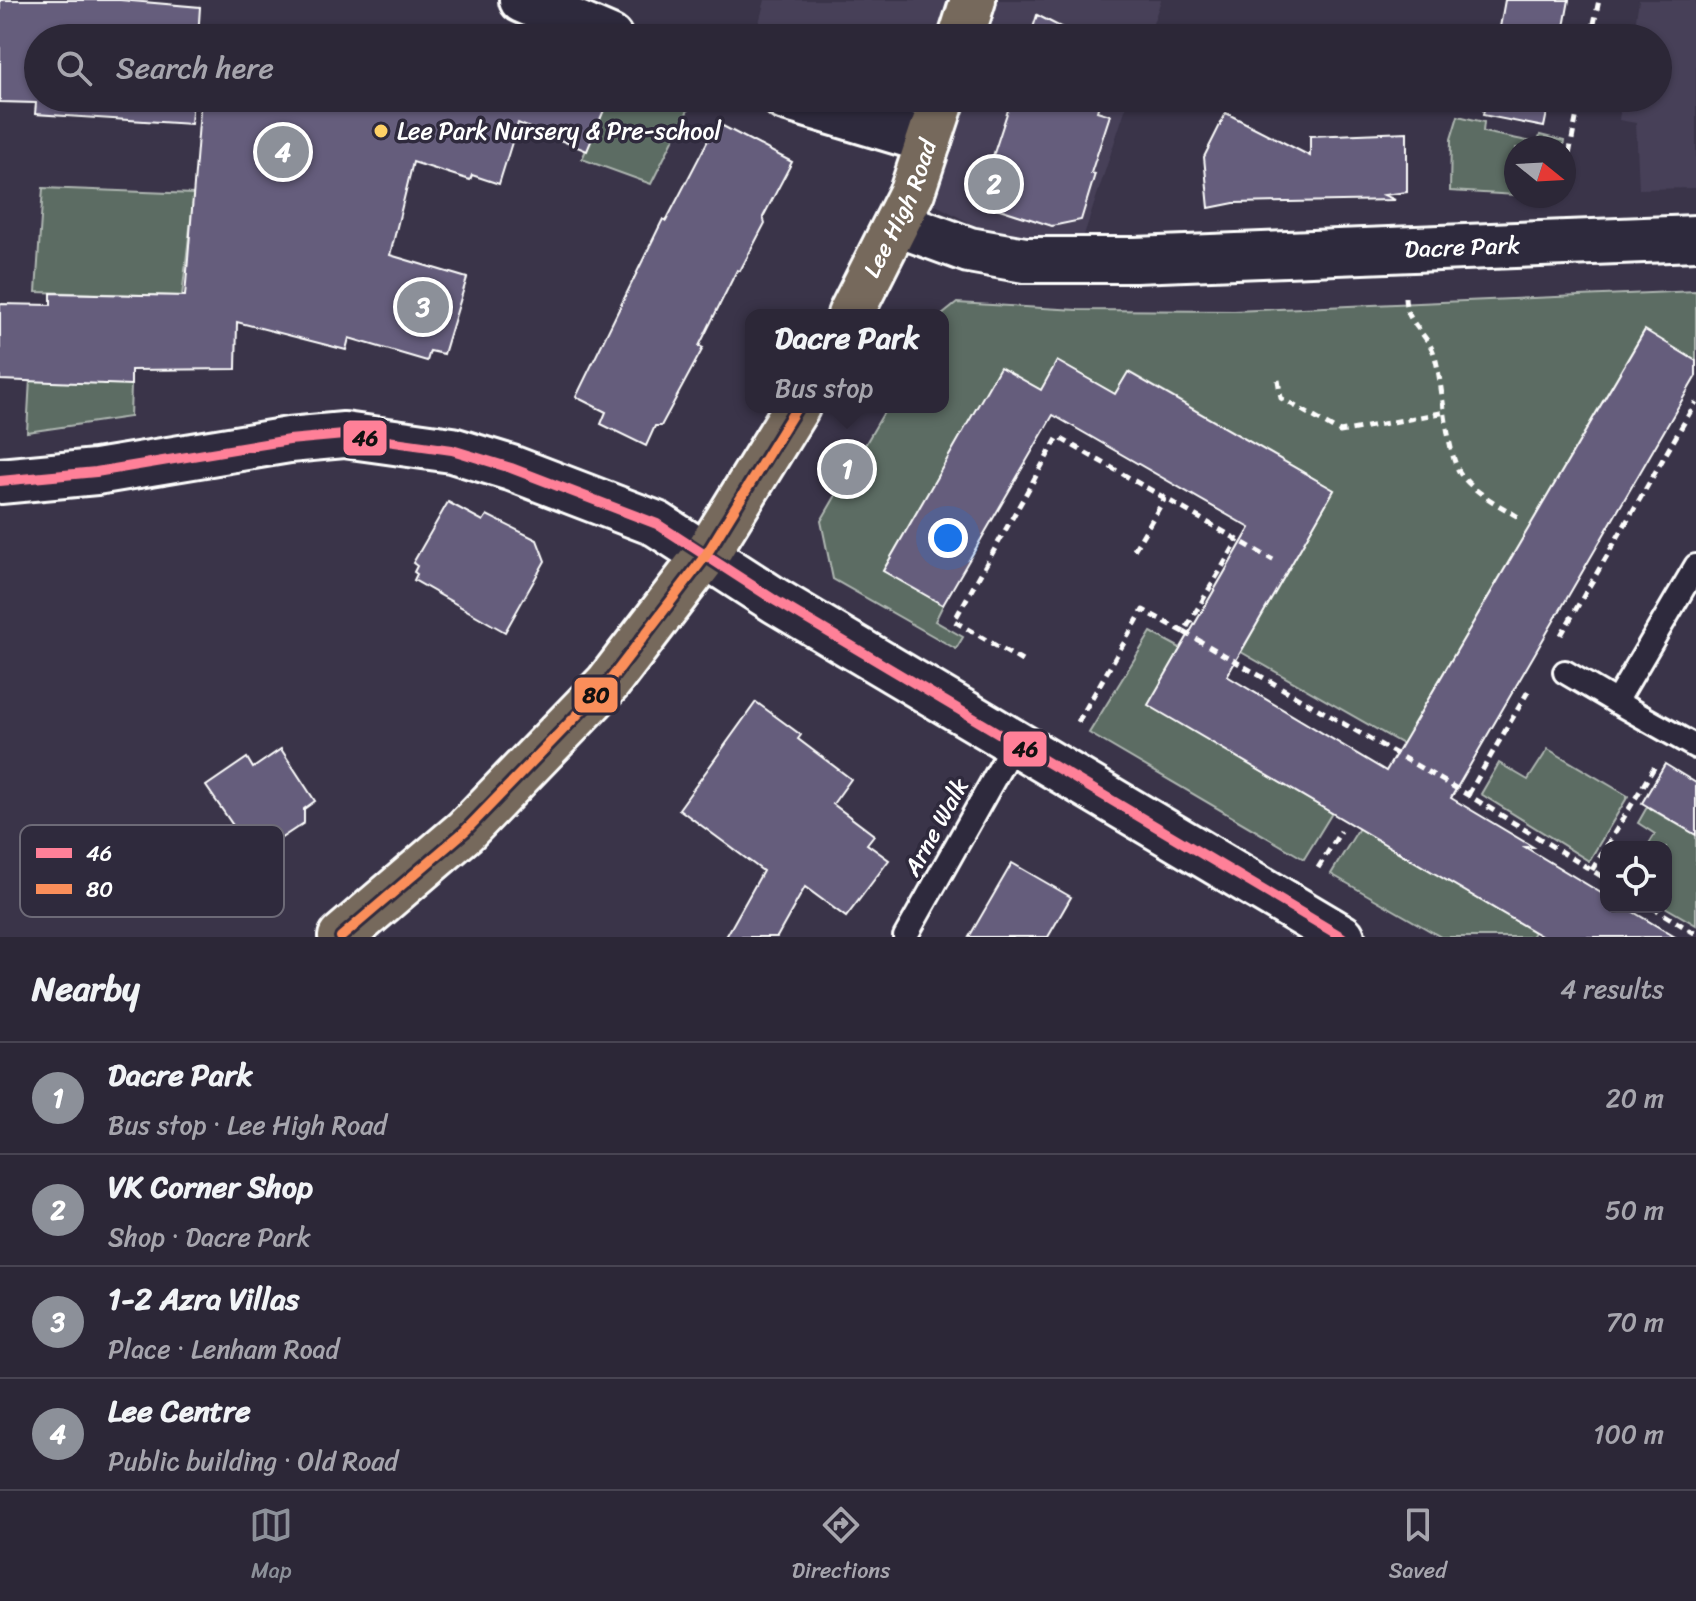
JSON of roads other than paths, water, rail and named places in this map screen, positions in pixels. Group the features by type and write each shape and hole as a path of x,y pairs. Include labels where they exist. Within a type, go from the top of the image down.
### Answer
{"highway":[{"path":"965,24 973,0"},
{"name":"Lee High Road","path":"853,309 912,192 938,112"},
{"path":"341,937 465,831 608,683 706,555 793,413"}],"street":[{"path":"522,0 578,24"},
{"path":"832,112 929,141"},
{"name":"Dacre Park","path":"898,224 969,250 1025,260 1135,260 1696,238"},
{"path":"0,481 96,472 278,441 344,435 452,450 511,468 657,524 776,601 1342,937"}],"lane":[{"path":"1616,702 1696,566"},
{"path":"1565,672 1696,747"},
{"name":"Arne Walk","path":"905,937 1014,743"}],"place":[{"name":"Lee Park Nursery & Pre-school","path":"381,131"},
{"name":"Lee Centre","path":"283,152"},
{"name":"VK Corner Shop","path":"994,184"},
{"name":"1-2 Azra Villas","path":"423,307"},
{"name":"Dacre Park","path":"847,469"}]}
